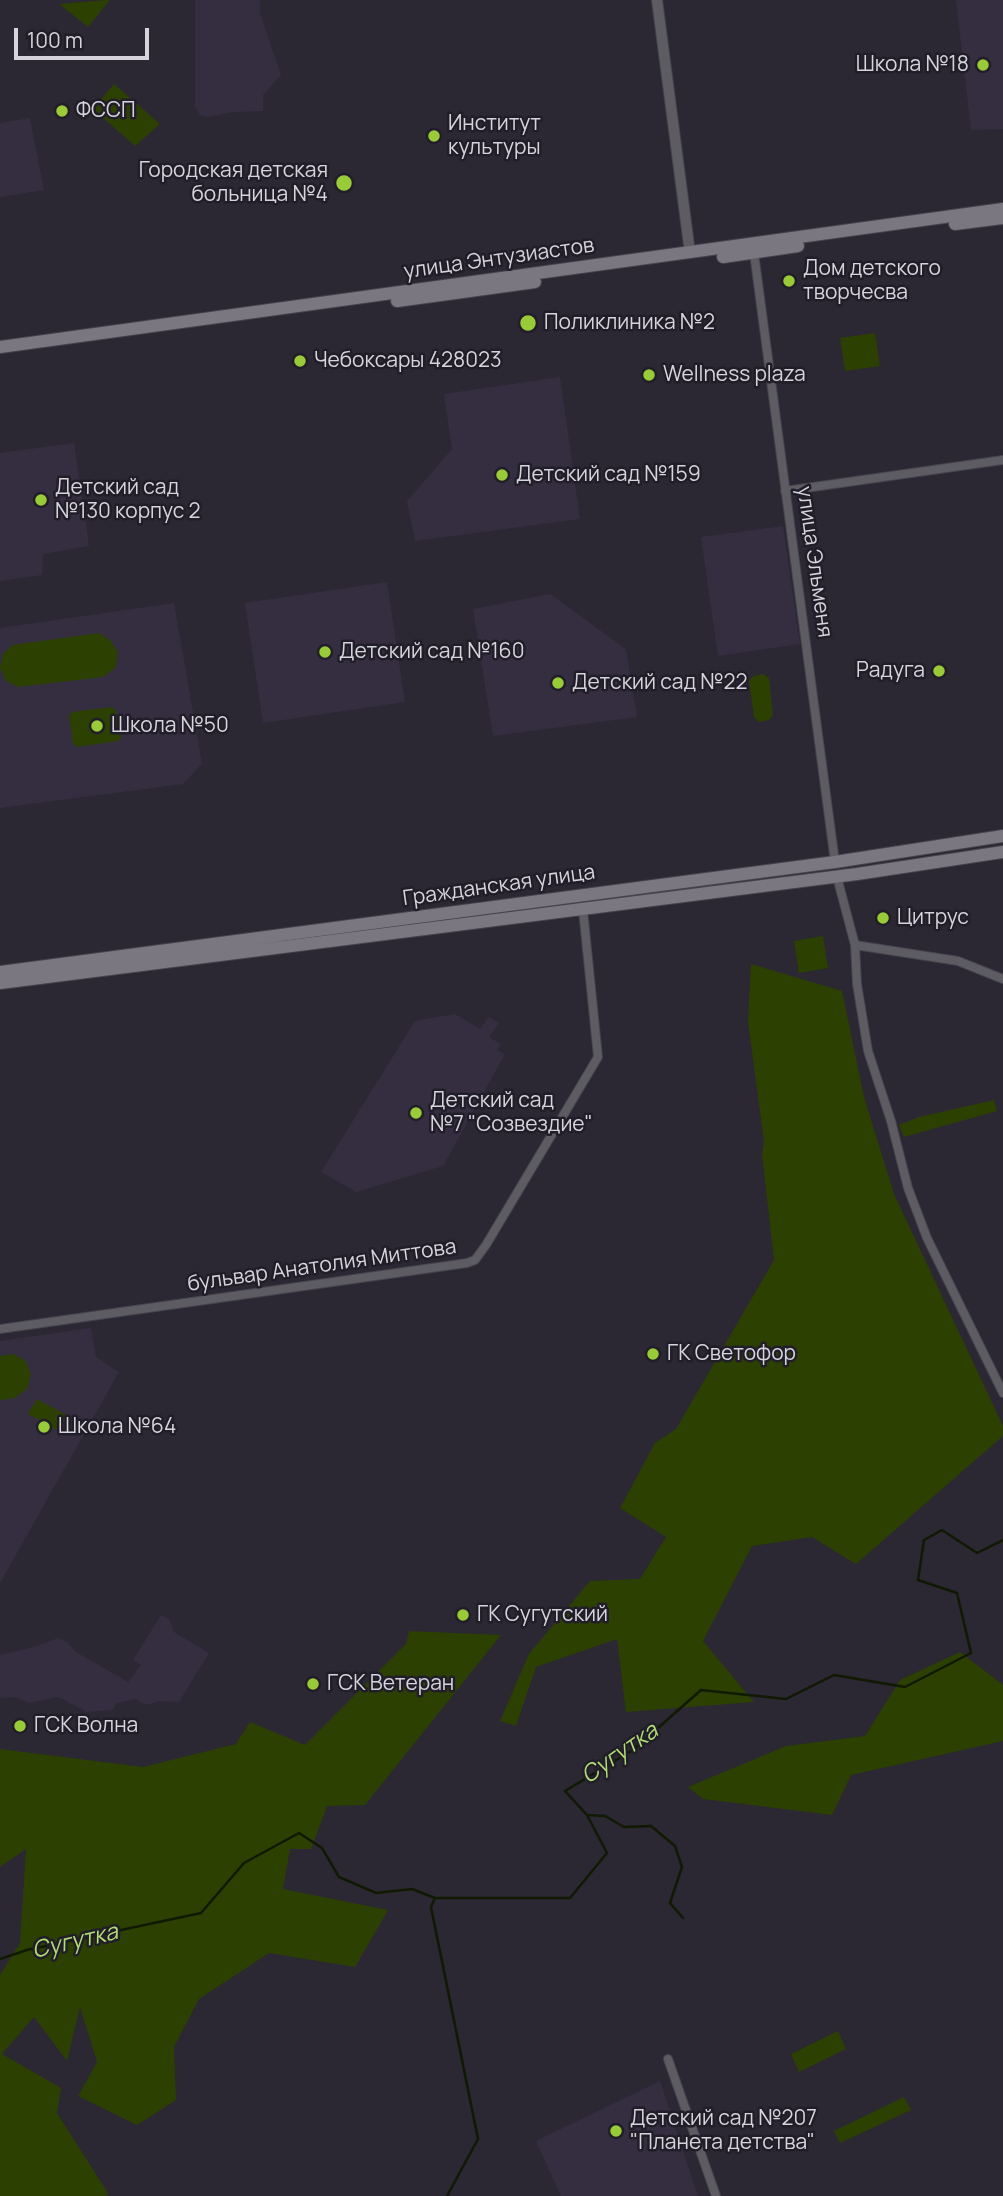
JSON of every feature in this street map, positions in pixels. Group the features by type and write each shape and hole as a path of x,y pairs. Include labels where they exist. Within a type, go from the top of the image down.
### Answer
{"main road":[{"name":"улица Энтузиастов","path":"573,273 691,253 1001,214"},
{"name":"улица Энтузиастов","path":"0,347 97,338 573,273 754,253 1001,214"},
{"name":"улица Энтузиастов","path":"0,356 80,340"},
{"name":"Гражданская улица","path":"0,984 1003,836"},
{"name":"Гражданская улица","path":"0,972 583,910 1003,852"},
{"name":"улица Эльменя","path":"835,862 837,877"}],"street":[{"path":"657,0 691,253"},
{"name":"улица Эльменя","path":"754,253 835,862"},
{"path":"785,491 1003,460"},
{"path":"837,877 855,945 867,1051 891,1121 918,1217 1003,1393"},
{"name":"бульвар Анатолия Миттова","path":"0,1329 475,1260 598,1057 583,910"},
{"path":"855,945 958,961 1003,979"},
{"path":"668,2059 716,2196"}],"shaded area":[{"path":"195,0 260,0 260,13 281,75 263,95 263,111 233,112 208,117 201,116 195,107"},
{"name":"Школа №18","path":"956,0 1003,0 1003,129 971,130"},
{"path":"30,118 44,190 0,197 0,123"},
{"name":"Детский сад №159","path":"560,377 580,519 415,541 407,501 452,449 444,394"},
{"name":"Детский сад №130 корпус 2","path":"74,443 89,546 43,554 42,575 0,581 0,453"},
{"path":"783,526 800,644 718,656 701,537"},
{"name":"Детский сад №160","path":"387,582 405,702 263,723 245,603"},
{"name":"Детский сад №22","path":"550,594 626,649 637,717 493,736 473,609"},
{"name":"Школа №50","path":"174,603 202,764 183,784 0,808 0,628"},
{"name":"Детский сад №7 \"Созвездие\"","path":"455,1014 480,1029 489,1017 499,1023 489,1037 501,1044 497,1050 505,1054 443,1166 356,1192 321,1172 415,1021"},
{"name":"Школа №64","path":"91,1328 96,1357 119,1372 0,1583 0,1341"},
{"path":"161,1615 169,1619 174,1632 209,1653 179,1702 159,1701 146,1705 136,1699 117,1703 112,1710 87,1712 58,1697 29,1703 16,1697 0,1698 0,1655 58,1638 67,1642 76,1652 128,1682 141,1665 133,1660"},
{"name":"Детский сад №207 \"Планета детства\"","path":"660,2081 698,2196 561,2196 536,2141"}],"green space":[{"path":"110,0 88,27 59,4"},
{"path":"114,84 160,124 135,146 93,109"},
{"path":"875,333 880,366 845,371 840,338"},
{"path":"99,633 110,640 118,652 116,667 103,677 18,687 6,681 0,668 3,654 12,645"},
{"path":"763,674 769,678 773,715 769,720 759,722 754,717 749,680"},
{"path":"112,707 116,710 121,738 118,741 77,747 73,744 69,716 72,712"},
{"path":"823,936 828,968 799,973 794,941"},
{"path":"751,964 842,991 864,1097 894,1194 1003,1426 1003,1436 856,1564 812,1537 752,1546 703,1641 754,1702 626,1712 617,1639 536,1667 516,1726 500,1721 529,1654 590,1581 640,1579 666,1537 620,1508 655,1443 676,1429 774,1260 762,1154 764,1142 748,1021"},
{"path":"994,1100 997,1111 904,1137 899,1125 919,1117"},
{"path":"13,1354 25,1360 31,1374 27,1389 15,1398 0,1400 0,1356"},
{"path":"37,1399 68,1416 59,1431 28,1414"},
{"path":"409,1631 501,1635 365,1805 327,1806 311,1849 290,1849 283,1889 388,1910 355,1967 269,1953 199,1999 174,2047 176,2100 137,2125 78,2096 97,2062 80,2007 67,2061 34,2017 2,2054 61,2088 57,2113 108,2193 106,2196 0,2196 0,1975 20,1943 26,1849 0,1867 0,1749 143,1767 236,1744 250,1722 305,1745 406,1644"},
{"path":"960,1652 1003,1685 1003,1741 851,1775 832,1815 703,1799 688,1787 786,1746 865,1736 900,1680"},
{"path":"838,2031 846,2049 799,2072 791,2054"},
{"path":"904,2097 911,2110 840,2143 834,2131"}],"waterway":[{"name":"Сугутка","path":"0,1959 27,1950 201,1913 244,1863 299,1833 322,1848 339,1877 376,1893 412,1889 435,1898 570,1898 607,1853 587,1815 565,1791 633,1750 701,1690 786,1699 834,1675 905,1687 971,1653 957,1593 918,1580 924,1540 942,1530 977,1553 1003,1540"},
{"path":"587,1815 605,1816 624,1827 651,1826 675,1846 682,1867 670,1903 683,1918"},
{"path":"435,1898 431,1907 478,2139 447,2196"}],"place":[{"name":"Школа №18","path":"983,65"},
{"name":"ФССП","path":"62,111"},
{"name":"Институт культуры","path":"434,136"},
{"name":"Городская детская больница №4","path":"344,183"},
{"name":"Дом детского творчесва","path":"789,281"},
{"name":"Поликлиника №2","path":"528,323"},
{"name":"Чебоксары 428023","path":"300,361"},
{"name":"Wellness plaza","path":"649,375"},
{"name":"Детский сад №159","path":"502,475"},
{"name":"Детский сад №130 корпус 2","path":"41,500"},
{"name":"Детский сад №160","path":"325,652"},
{"name":"Радуга","path":"939,671"},
{"name":"Детский сад №22","path":"558,683"},
{"name":"Школа №50","path":"97,726"},
{"name":"Цитрус","path":"883,918"},
{"name":"Детский сад №7 \"Созвездие\"","path":"416,1113"},
{"name":"ГК Светофор","path":"653,1354"},
{"name":"Школа №64","path":"44,1427"},
{"name":"ГК Сугутский","path":"463,1615"},
{"name":"ГСК Ветеран","path":"313,1684"},
{"name":"ГСК Волна","path":"20,1726"},
{"name":"Детский сад №207 \"Планета детства\"","path":"616,2131"}]}
